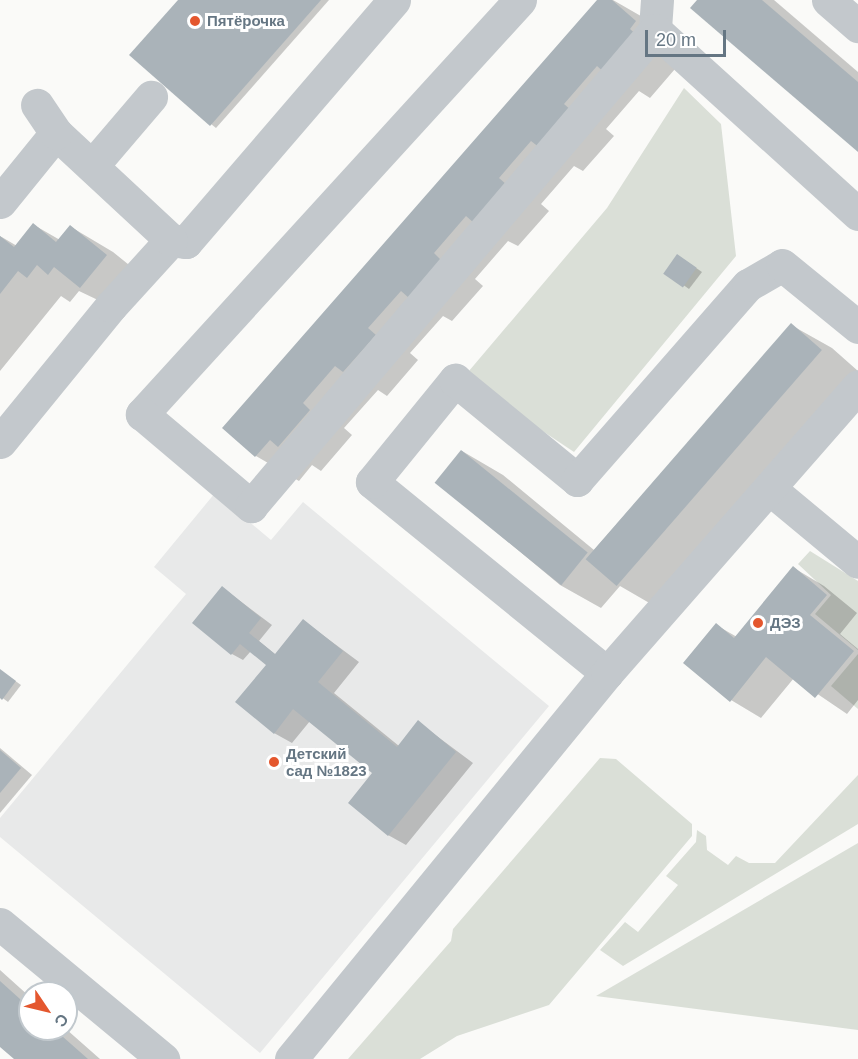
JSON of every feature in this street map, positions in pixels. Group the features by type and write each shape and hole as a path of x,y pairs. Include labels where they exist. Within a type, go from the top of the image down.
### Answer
{"lane":[{"path":"37,105 56,133 171,240 186,242 394,0"},
{"path":"520,0 142,414 250,506 656,15 858,214"},
{"path":"828,0 858,26"},
{"path":"92,166 151,97"},
{"path":"0,202 56,133"},
{"path":"0,442 111,306 171,240"},
{"path":"608,673 372,482 455,380 577,480 748,285 782,265 858,327"},
{"path":"291,1059 608,673 858,386"},
{"path":"770,489 858,562"},
{"path":"0,924 163,1059"}],"shaded area":[{"path":"684,88 721,124 736,256 574,452 463,378 607,208"},
{"name":"Детский сад №1823","path":"215,493 271,540 303,502 549,706 260,1053 0,837 0,818 186,594 154,567"},
{"path":"810,551 858,581 858,650 815,614 831,595 798,564"},
{"path":"858,654 858,709 831,686"},
{"path":"600,758 616,759 692,824 692,836 549,1005 457,1036 420,1059 348,1059 451,941 453,929"},
{"path":"858,775 858,824 623,966 600,950 625,922 638,932 678,885 666,876 696,842 697,830 706,836 707,850 728,865 736,856 749,863 775,863"},
{"path":"858,843 858,1030 596,996"}],"building":[{"path":"178,0 321,0 210,126 129,55"},
{"path":"597,0 612,0 636,21 630,29 639,37 606,74 597,66 564,104 572,111 540,148 531,141 499,178 507,185 474,223 466,216 434,253 441,260 409,298 401,291 368,328 376,335 343,372 335,366 303,403 310,410 278,447 270,440 255,457 222,428"},
{"path":"697,0 762,0 858,82 858,152 690,8"},
{"path":"33,223 56,242 70,225 107,255 80,288 54,267 48,275 37,265 27,278 18,271 0,294 0,236 14,247"},
{"path":"677,254 697,268 683,287 663,274"},
{"path":"791,323 822,350 617,586 586,559"},
{"path":"461,450 588,553 561,585 435,483"},
{"path":"793,566 827,595 810,615 854,651 815,698 766,657 730,702 683,663 716,623 734,638"},
{"path":"222,586 261,618 249,633 275,654 303,619 343,651 318,682 397,747 418,720 456,752 388,836 348,803 372,773 293,709 274,734 235,702 266,665 240,644 231,655 192,623"},
{"path":"0,669 16,681 2,700 0,698"},
{"path":"0,750 21,768 0,793"},
{"path":"0,981 18,997 18,1041 68,1041 88,1059 14,1059 0,1047"}],"place":[{"name":"Пятёрочка","path":"195,21"},
{"name":"ДЭЗ","path":"758,623"},
{"name":"Детский сад №1823","path":"274,762"}]}
